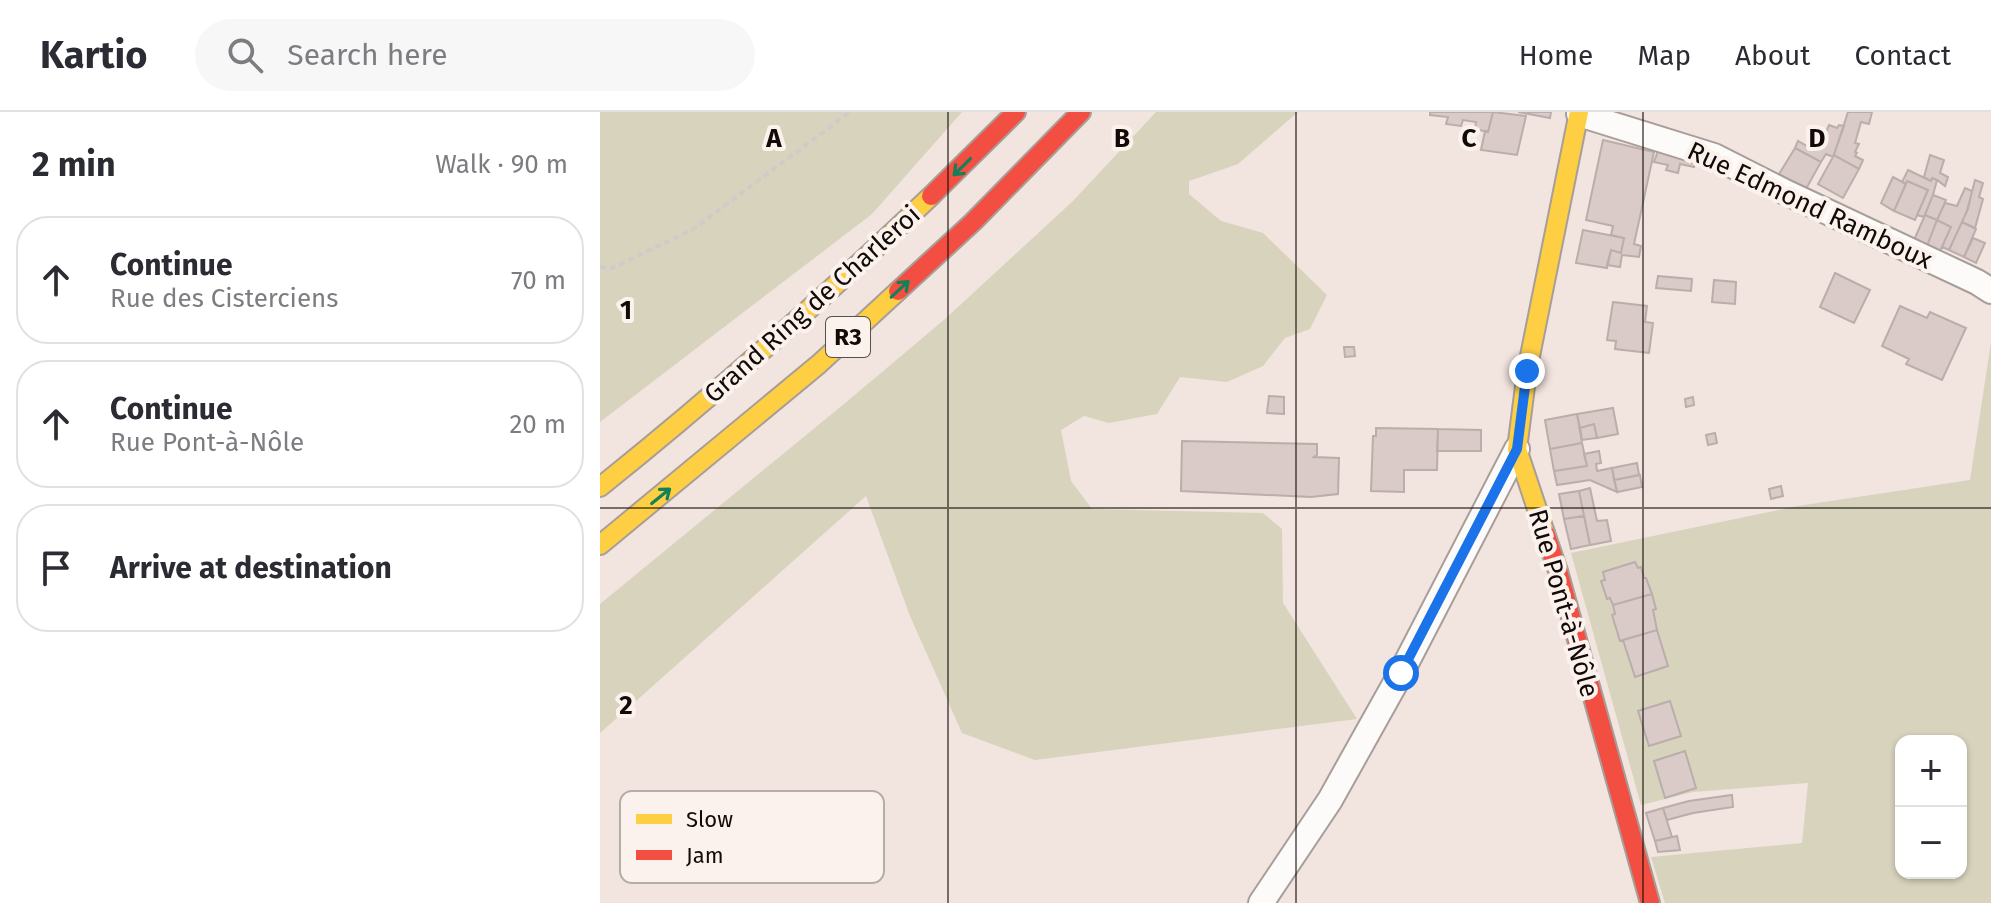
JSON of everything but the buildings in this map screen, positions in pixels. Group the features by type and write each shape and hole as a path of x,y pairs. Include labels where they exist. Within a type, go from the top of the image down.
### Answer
{"main road":[{"name":"Grand Ring de Charleroi","path":"600,487 795,323 940,189 1016,112"},
{"name":"Grand Ring de Charleroi","path":"600,545 819,364 973,222 1081,112"},
{"name":"Rue Pont-à-Nôle","path":"1579,113 1527,371 1517,449 1558,571 1650,903"},
{"path":"741,345 795,323"}],"street":[{"name":"Rue Edmond Ramboux","path":"1579,113 1714,156 1991,291"},
{"path":"1261,903 1330,800 1408,659 1517,449"}],"path":[{"path":"600,267 612,268 692,230 850,112"}],"shaded area":[{"path":"600,112 962,112 872,214 600,422"},
{"path":"1156,112 1298,112 1238,164 1189,181 1189,194 1221,221 1263,233 1327,295 1310,329 1285,338 1263,366 1227,382 1180,377 1157,414 1109,423 1084,416 1061,430 1071,481 1092,509 1263,513 1282,529 1283,603 1357,719 1035,760 962,733 910,616 866,496 600,733 600,604 945,319 1073,201"},
{"path":"1991,342 1991,903 1665,903 1651,857 1802,843 1808,783 1693,792 1641,805 1571,553 1798,506 1970,480"}],"traffic: slow":[{"path":"1545,533 1517,449 1527,371 1579,112"},
{"path":"600,487 769,345 931,196"},
{"path":"600,545 819,364 898,291"}],"traffic: jam":[{"path":"931,196 1016,112"},
{"path":"898,291 973,222 1081,112"},
{"path":"1545,533 1650,903"}],"route":[{"path":"1401,673 1517,449 1527,371"}]}
